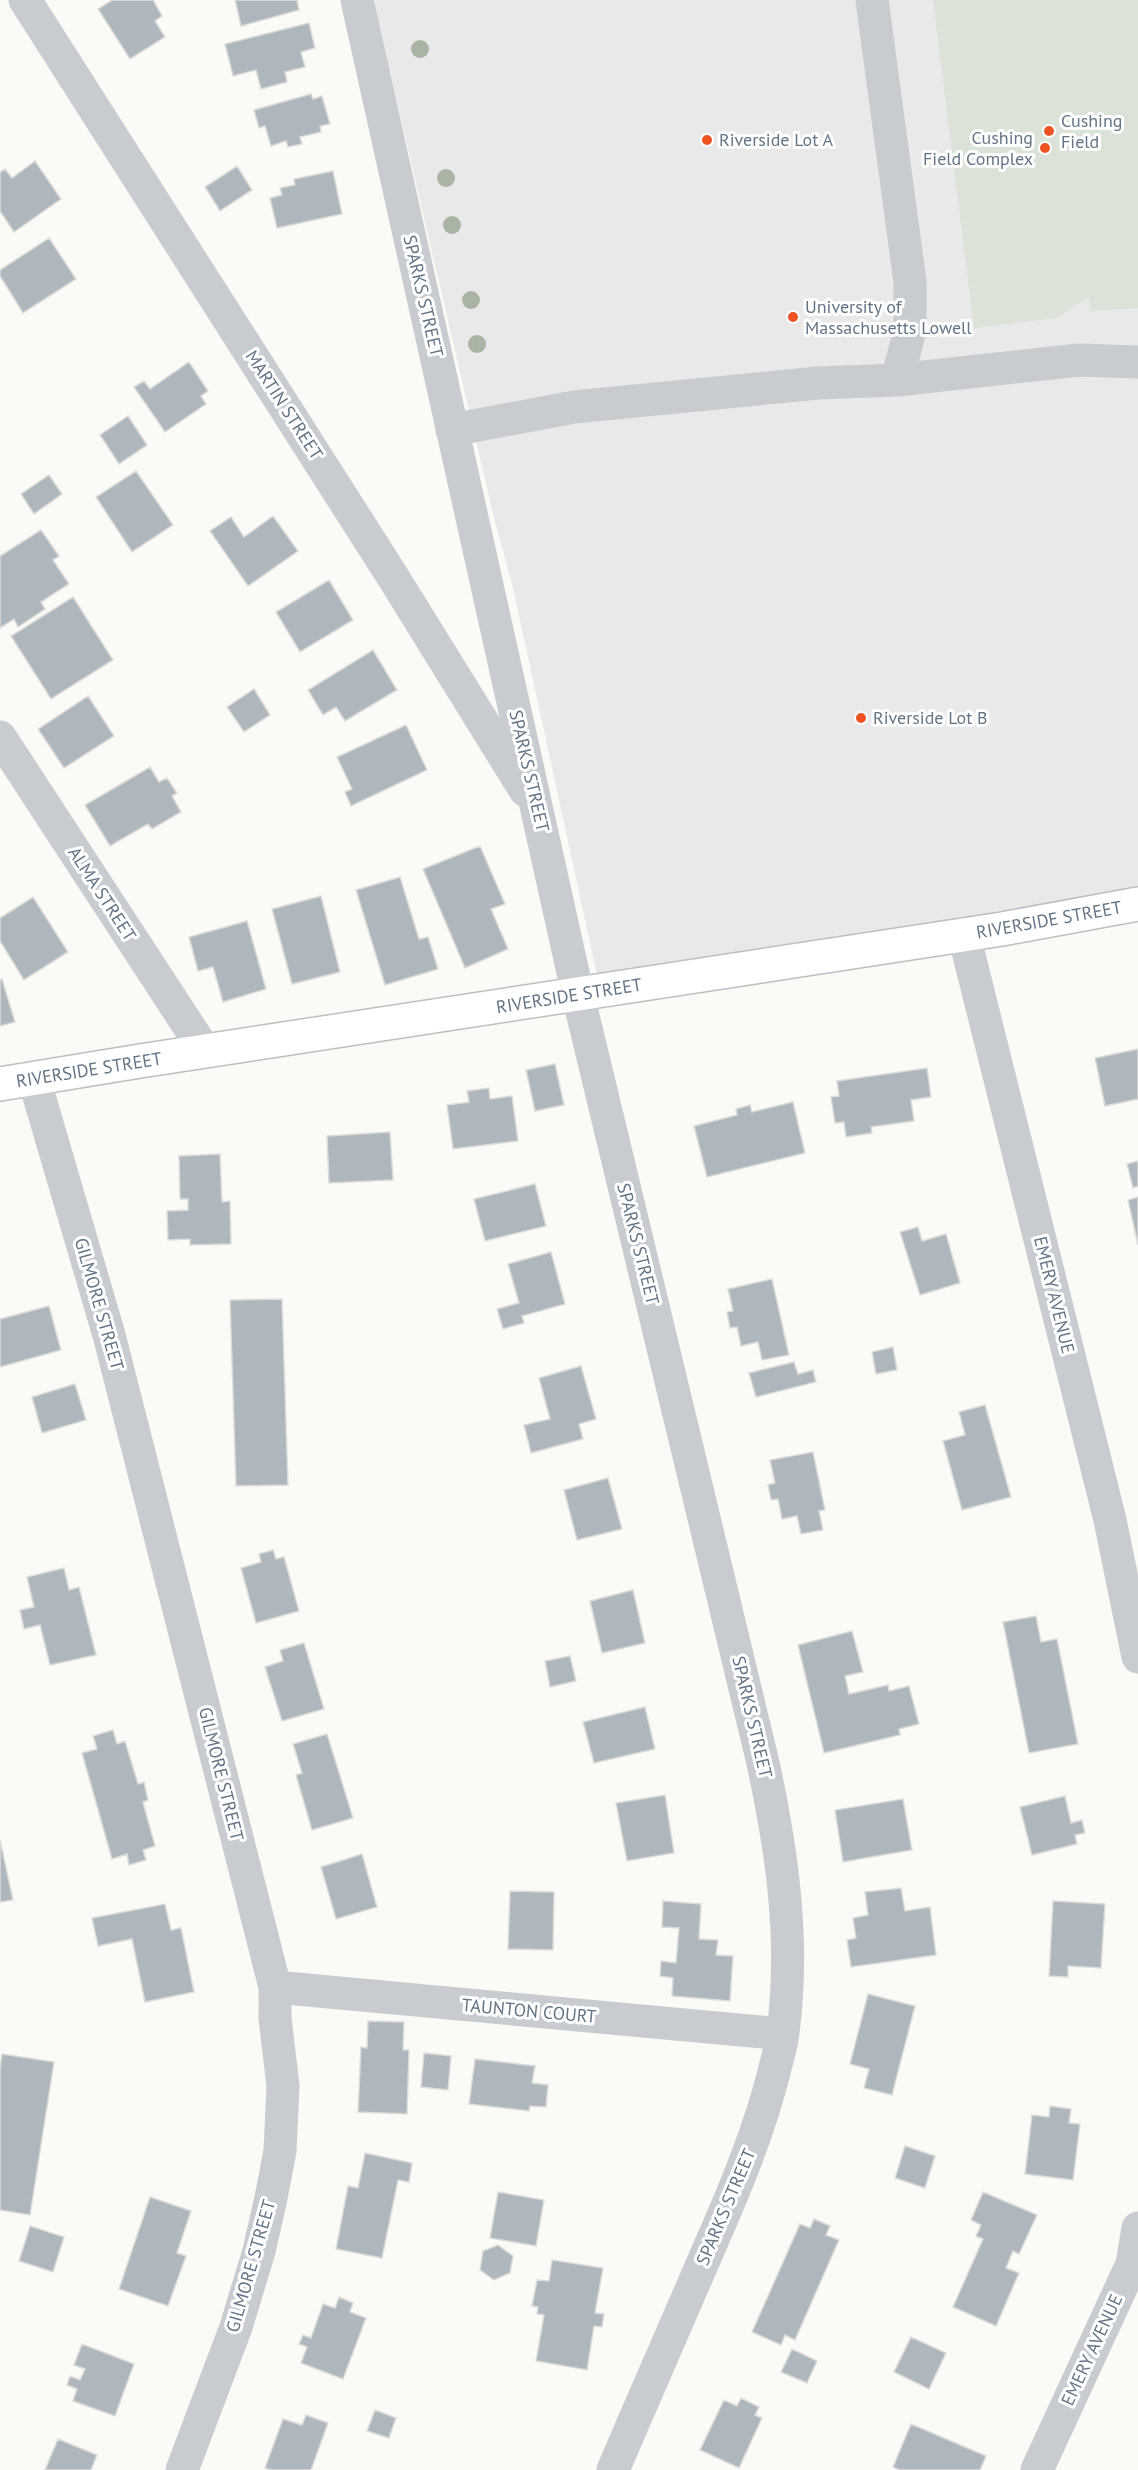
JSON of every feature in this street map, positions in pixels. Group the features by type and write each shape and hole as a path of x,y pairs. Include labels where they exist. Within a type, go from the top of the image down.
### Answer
{"main road":[{"name":"RIVERSIDE STREET","path":"0,1084 964,935 1138,904"}],"street":[{"name":"MARTIN STREET","path":"25,0 393,577 538,812"},
{"name":"SPARKS STREET","path":"357,0 578,995 777,1824 788,1921 783,2034 766,2102 750,2151 613,2470"},
{"path":"872,0 910,282 910,330 897,380"},
{"path":"452,430 574,407 818,384 897,380 1079,360 1138,362"},
{"name":"ALMA STREET","path":"0,737 205,1051"},
{"name":"EMERY AVENUE","path":"964,935 1110,1520 1138,1657"},
{"name":"GILMORE STREET","path":"34,1079 109,1335 275,1988 275,2018 283,2086 280,2151 271,2198 259,2251 236,2326 182,2470"},
{"name":"TAUNTON COURT","path":"275,1988 783,2034"},
{"name":"EMERY AVENUE","path":"1037,2470 1135,2265 1138,2228"}],"shaded area":[{"name":"University of Massachusetts Lowell","path":"370,0 1138,0 1138,892 597,975 513,588 494,518 400,115"},
{"name":"Cushing Field","path":"933,0 1138,0 1138,308 1091,311 1089,297 1056,318 974,328"}],"building":[{"path":"112,0 153,0 162,16 155,21 165,37 130,59 98,9"},
{"path":"235,0 297,0 299,10 241,26"},
{"path":"309,23 315,48 301,52 305,67 285,72 287,82 261,89 256,70 233,76 225,44"},
{"path":"311,94 313,99 322,96 330,124 320,126 321,132 300,137 302,144 288,147 286,141 271,146 265,126 259,128 254,110"},
{"path":"35,161 61,199 14,232 0,211 0,172 5,169 12,178"},
{"path":"237,166 252,190 220,211 205,187"},
{"path":"333,171 342,214 277,228 270,198 282,195 280,188 295,185 294,179"},
{"path":"49,238 76,279 23,313 0,276 0,270"},
{"path":"189,362 208,391 201,396 206,404 165,432 134,387 144,381 150,389"},
{"path":"128,416 147,445 119,464 100,435"},
{"path":"136,471 173,525 132,552 96,497"},
{"path":"49,475 62,494 34,514 21,494"},
{"path":"273,516 298,551 248,586 210,531 231,517 244,537"},
{"path":"41,530 59,556 53,560 69,584 41,602 45,609 18,627 14,619 0,628 0,556"},
{"path":"329,580 353,620 300,652 276,612"},
{"path":"73,597 113,660 51,699 11,636"},
{"path":"373,650 397,690 345,721 336,707 323,715 308,690"},
{"path":"254,689 270,715 244,732 227,707"},
{"path":"88,696 114,736 64,768 38,729"},
{"path":"406,725 427,770 351,806 345,792 352,789 337,757"},
{"path":"150,767 159,782 167,778 177,793 172,796 181,812 152,829 148,824 110,846 85,805"},
{"path":"480,846 505,904 491,909 508,949 465,968 423,869"},
{"path":"400,877 419,939 428,937 438,969 385,985 356,890"},
{"path":"321,896 340,972 292,984 272,909"},
{"path":"33,897 68,952 24,980 0,941 0,918"},
{"path":"247,921 266,989 223,1002 213,967 198,971 189,937"},
{"path":"2,979 15,1022 0,1026 0,980"},
{"path":"1138,1049 1138,1099 1105,1106 1095,1058"},
{"path":"555,1064 564,1105 535,1111 526,1070"},
{"path":"927,1068 931,1097 911,1100 914,1121 871,1127 872,1133 846,1137 844,1122 835,1123 831,1097 839,1096 837,1081"},
{"path":"489,1088 490,1099 512,1096 518,1141 453,1149 447,1105 469,1102 467,1091"},
{"path":"793,1102 805,1153 707,1177 694,1126 737,1115 736,1109 750,1105 752,1112"},
{"path":"390,1132 393,1180 329,1183 327,1136"},
{"path":"220,1154 222,1202 230,1201 231,1244 190,1245 190,1239 168,1240 167,1211 188,1210 188,1199 180,1199 179,1156"},
{"path":"1138,1161 1138,1186 1133,1188 1127,1164"},
{"path":"535,1184 546,1226 485,1241 474,1199"},
{"path":"1138,1197 1138,1245 1128,1200"},
{"path":"918,1227 922,1241 946,1234 960,1283 920,1295 900,1232"},
{"path":"551,1252 565,1304 522,1316 524,1323 503,1329 497,1309 519,1303 508,1264"},
{"path":"772,1279 789,1355 762,1360 758,1342 741,1346 737,1327 730,1328 727,1312 733,1311 728,1289"},
{"path":"282,1299 288,1485 236,1486 230,1300"},
{"path":"49,1306 61,1350 0,1367 0,1319"},
{"path":"893,1347 897,1370 876,1374 872,1352"},
{"path":"794,1362 798,1374 813,1370 816,1382 756,1397 749,1373"},
{"path":"581,1366 596,1419 579,1424 583,1439 531,1453 524,1425 550,1419 539,1378"},
{"path":"75,1384 86,1420 42,1433 32,1397"},
{"path":"985,1405 1011,1497 962,1510 943,1441 965,1435 959,1412"},
{"path":"813,1452 825,1510 819,1511 823,1530 801,1534 797,1516 782,1519 778,1499 771,1500 768,1485 775,1483 770,1460"},
{"path":"608,1478 622,1529 577,1540 564,1490"},
{"path":"273,1550 276,1559 284,1557 299,1611 256,1623 241,1568 261,1562 259,1554"},
{"path":"64,1568 69,1590 79,1587 96,1655 50,1665 40,1625 24,1629 20,1610 34,1607 27,1577"},
{"path":"633,1590 645,1643 602,1653 590,1601"},
{"path":"1036,1616 1041,1642 1057,1639 1078,1744 1029,1753 1003,1622"},
{"path":"852,1631 863,1672 845,1676 849,1694 888,1685 889,1691 909,1686 919,1724 899,1729 900,1735 824,1753 798,1645"},
{"path":"304,1643 324,1709 282,1721 265,1667 283,1661 280,1650"},
{"path":"570,1656 576,1681 550,1687 545,1661"},
{"path":"645,1707 655,1749 594,1763 583,1722"},
{"path":"113,1730 117,1744 125,1741 138,1784 144,1782 148,1800 143,1802 155,1846 143,1850 146,1860 129,1865 127,1854 112,1859 82,1753 97,1749 93,1736"},
{"path":"327,1734 353,1818 312,1830 296,1775 302,1773 293,1744"},
{"path":"665,1795 674,1853 627,1861 616,1803"},
{"path":"1065,1796 1071,1823 1082,1820 1085,1833 1075,1835 1077,1844 1032,1855 1020,1807"},
{"path":"903,1799 912,1850 843,1862 835,1810"},
{"path":"0,1840 13,1900 0,1902"},
{"path":"362,1854 377,1907 336,1919 321,1867"},
{"path":"901,1888 905,1911 930,1907 936,1955 851,1967 847,1940 856,1938 853,1918 868,1915 865,1892"},
{"path":"510,1891 554,1892 553,1950 508,1949"},
{"path":"663,1901 701,1904 699,1939 718,1940 716,1955 733,1956 730,2001 672,1996 673,1978 660,1976 661,1961 676,1963 679,1928 662,1927"},
{"path":"1053,1901 1105,1904 1101,1968 1068,1966 1068,1977 1049,1976"},
{"path":"165,1904 171,1930 181,1928 194,1992 145,2002 132,1939 98,1946 92,1918"},
{"path":"868,1994 915,2006 892,2095 864,2088 869,2069 850,2064"},
{"path":"368,2021 404,2022 403,2050 409,2050 407,2114 358,2112 361,2047 367,2048"},
{"path":"424,2053 451,2056 448,2090 421,2087"},
{"path":"2,2054 54,2062 30,2215 0,2210 0,2068"},
{"path":"475,2059 535,2066 532,2083 548,2085 546,2107 530,2106 529,2111 469,2104"},
{"path":"1050,2106 1071,2109 1069,2123 1080,2124 1073,2180 1025,2174 1032,2115 1049,2117"},
{"path":"905,2146 935,2156 925,2188 895,2178"},
{"path":"365,2153 412,2163 409,2182 398,2180 382,2258 336,2249 348,2186 358,2188"},
{"path":"498,2192 544,2200 536,2246 490,2238"},
{"path":"983,2192 1037,2215 1019,2254 1013,2251 1006,2268 1019,2273 996,2326 953,2307 983,2239 976,2236 981,2225 971,2220"},
{"path":"150,2197 191,2211 177,2253 186,2256 168,2306 119,2289"},
{"path":"814,2219 830,2226 826,2235 839,2240 795,2340 785,2335 781,2345 752,2332 800,2224 810,2228"},
{"path":"30,2226 64,2237 53,2272 19,2261"},
{"path":"498,2245 513,2256 510,2273 494,2280 480,2270 483,2251"},
{"path":"552,2260 603,2268 595,2313 604,2314 602,2327 594,2326 587,2370 536,2361 544,2315 537,2314 538,2307 532,2306 537,2280 549,2281"},
{"path":"339,2297 353,2303 350,2312 366,2318 343,2379 301,2363 307,2347 299,2344 303,2335 311,2338 323,2304 335,2308"},
{"path":"911,2337 946,2353 929,2389 894,2372"},
{"path":"82,2344 134,2364 115,2416 73,2401 77,2389 67,2385 70,2376 80,2380 85,2369 74,2365"},
{"path":"792,2349 817,2361 807,2383 781,2372"},
{"path":"741,2398 759,2407 755,2415 762,2418 739,2468 700,2450 724,2400 737,2406"},
{"path":"375,2410 396,2418 389,2438 367,2431"},
{"path":"306,2415 328,2423 311,2470 265,2468 283,2419 302,2425"},
{"path":"911,2424 986,2456 980,2470 899,2470 893,2467"},
{"path":"58,2439 97,2455 91,2470 45,2470"}],"place":[{"name":"Cushing Field","path":"1049,131"},
{"name":"Riverside Lot A","path":"707,140"},
{"name":"Cushing Field Complex","path":"1045,148"},
{"name":"University of Massachusetts Lowell","path":"793,317"},
{"name":"Riverside Lot B","path":"861,718"}]}
